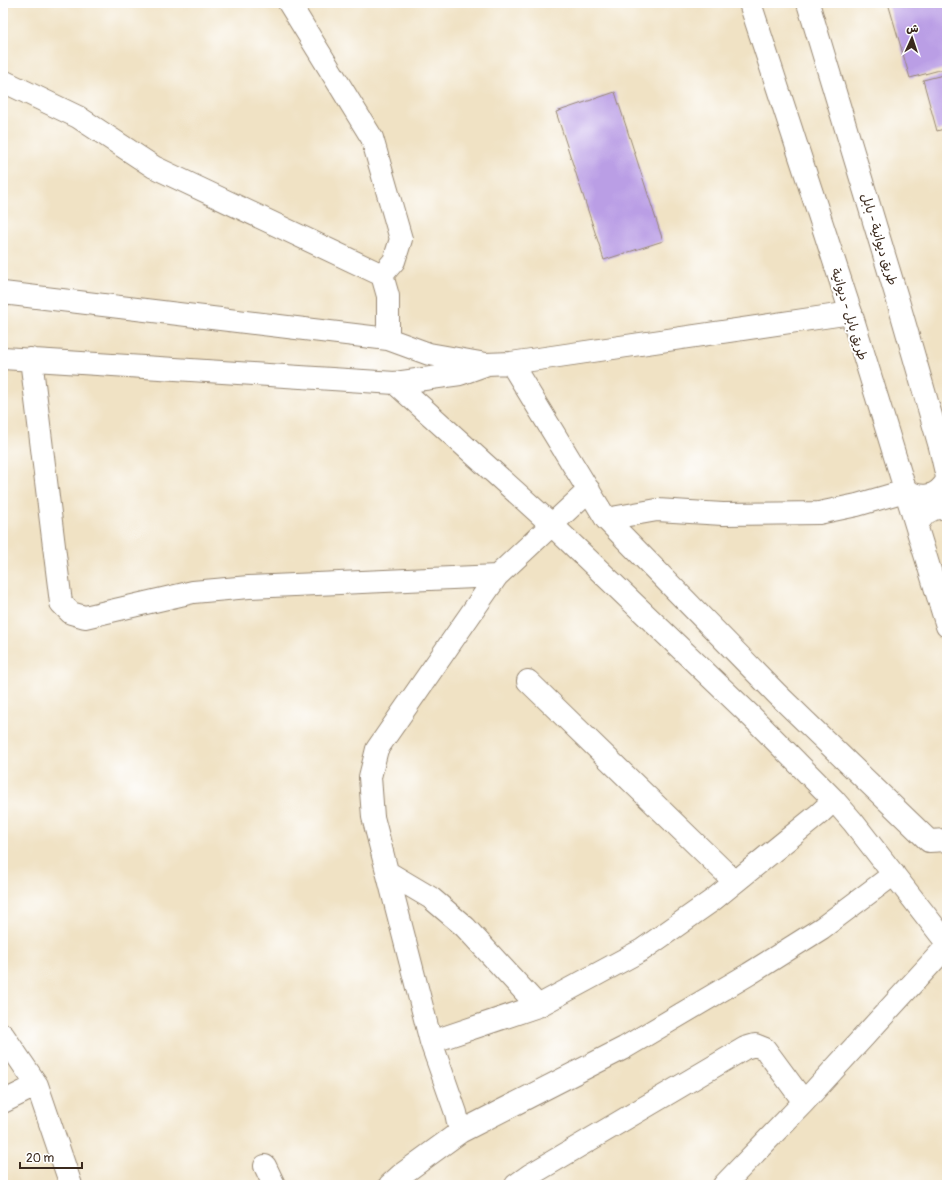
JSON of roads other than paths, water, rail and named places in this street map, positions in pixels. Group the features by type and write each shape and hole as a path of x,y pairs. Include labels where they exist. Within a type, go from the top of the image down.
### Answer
{"main road":[{"path":"289,3 372,138 401,239 394,261 382,275"},
{"name":"طريق بابل - ديوانية","path":"750,3 851,313 947,626"},
{"name":"طريق ديوانية - بابل","path":"808,3 898,302 940,447 947,477"},
{"path":"3,81 78,118 154,167 382,275 388,296 388,339"},
{"path":"3,293 388,339 429,354 486,364 511,363 851,313"},
{"path":"3,358 394,383 460,374 486,364"},
{"path":"31,360 61,603 71,613 85,617 193,592 249,587 496,576"},
{"path":"511,363 606,519 777,694 929,840 947,840"},
{"path":"394,383 551,524 746,712 834,800 853,822 947,943"},
{"path":"606,519 657,510 723,514 819,513 857,505 905,490 911,494 928,496 937,492 947,480"},
{"path":"460,1132 456,1112 430,1042 373,817 370,777 377,749 496,576 589,490"},
{"path":"917,527 920,519 925,513 932,509 941,507 947,508"},
{"path":"528,681 735,882"},
{"path":"430,1042 538,1006 642,950 713,900 819,814 834,800"},
{"path":"387,872 431,898 465,926 538,1006"},
{"path":"390,1185 401,1175 460,1132 624,1048 749,974 822,928 894,874"},
{"path":"730,1183 947,946"},
{"path":"3,1035 37,1085 70,1185"},
{"path":"516,1185 543,1167 738,1052 755,1045 765,1049 804,1102"},
{"path":"3,1102 37,1085"}]}
